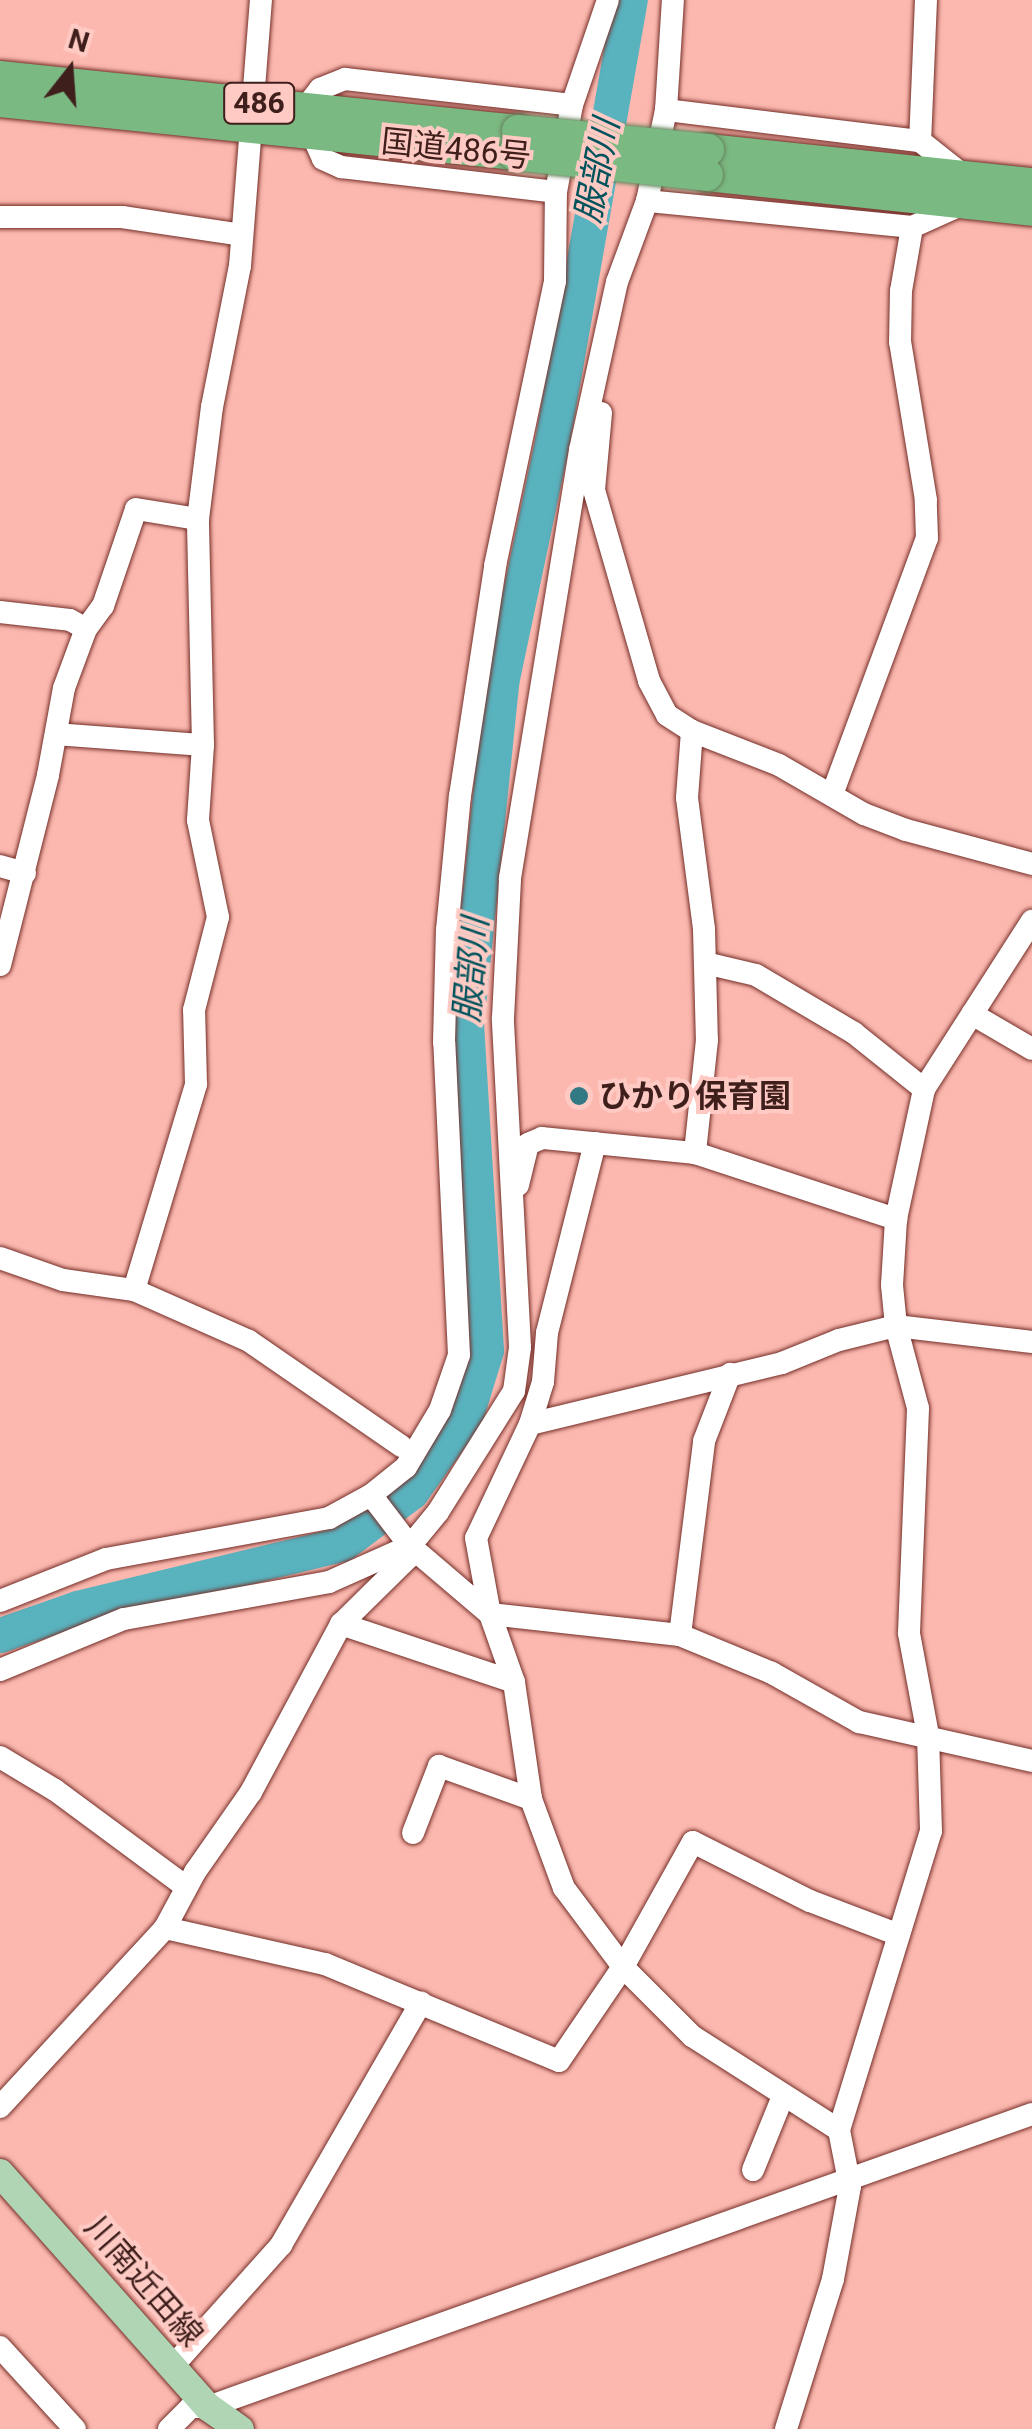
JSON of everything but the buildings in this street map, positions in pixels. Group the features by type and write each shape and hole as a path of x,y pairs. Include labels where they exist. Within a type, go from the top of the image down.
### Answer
{"highway":[{"name":"国道486号","path":"0,77 252,115 964,190 1032,210"},
{"name":"国道486号","path":"0,101 252,115"},
{"name":"国道486号","path":"964,190 1032,184"}],"main road":[{"name":"川南近田線","path":"0,2174 208,2406 240,2429"}],"street":[{"path":"134,1290 196,1084 194,1010 218,918 198,820 204,745 198,518 242,236 261,0"},
{"path":"0,1601 106,1559 329,1518 371,1495 406,1468 440,1410 459,1355 444,1042 448,910 460,796 495,566 555,280 556,192 572,105 608,0"},
{"path":"0,1670 124,1620 329,1582 407,1541 438,1512 514,1391 520,1347 503,1018 510,878 597,371 617,282 647,201 666,110 673,0"},
{"path":"920,142 926,0"},
{"path":"556,192 341,167 323,159 309,121 320,90 345,79 572,105"},
{"path":"647,201 912,227 964,190 920,142 666,110"},
{"path":"0,217 122,218 242,236"},
{"path":"833,792 927,538 926,500 900,342 901,291 912,227"},
{"path":"597,371 604,373 594,490 649,681 667,715 692,731 779,765 833,792 864,814 906,830 1032,864"},
{"path":"0,965 25,873 64,688 86,628 103,606 136,509 198,518"},
{"path":"0,612 70,620 86,628"},
{"path":"692,731 686,798 705,963 707,1040 695,1154"},
{"path":"56,734 204,745"},
{"path":"0,866 25,873"},
{"path":"786,2429 834,2278 850,2186 839,2130 932,1830 928,1735 909,1633 918,1408 896,1326 892,1285 896,1219 924,1088 1032,920"},
{"path":"705,963 756,975 854,1033 924,1088"},
{"path":"972,1014 1032,1049"},
{"path":"512,1204 528,1144 542,1138 695,1154 896,1219"},
{"path":"595,1143 547,1332 544,1382 530,1424 476,1538 490,1614 514,1682 531,1798 564,1888 623,1967 692,2036 839,2130"},
{"path":"0,1258 63,1280 134,1290 250,1341 401,1446"},
{"path":"530,1424 782,1363 839,1340 896,1326 1032,1342"},
{"path":"680,1635 704,1441 730,1374"},
{"path":"371,1495 398,1461 401,1446 440,1410"},
{"path":"371,1495 407,1541 490,1614 680,1635 772,1673 860,1722 1032,1761"},
{"path":"0,2107 165,1928 186,1888 251,1792 341,1624 408,1558 407,1541"},
{"path":"341,1624 514,1682"},
{"path":"0,1757 54,1790 186,1888"},
{"path":"413,1832 439,1766 531,1798"},
{"path":"165,1928 325,1964 559,2061 623,1967 693,1842 810,1900 899,1934"},
{"path":"172,2367 281,2244 421,2003"},
{"path":"753,2170 783,2096"},
{"path":"169,2429 191,2408 208,2406 847,2176 1032,2114"},
{"path":"0,2346 75,2429"}],"waterway":[{"name":"服部川","path":"0,1635 77,1608 342,1544 411,1492 466,1415 486,1350 466,1024 501,683 552,441 630,0"}],"place":[{"name":"ひかり保育園","path":"579,1096"}]}
